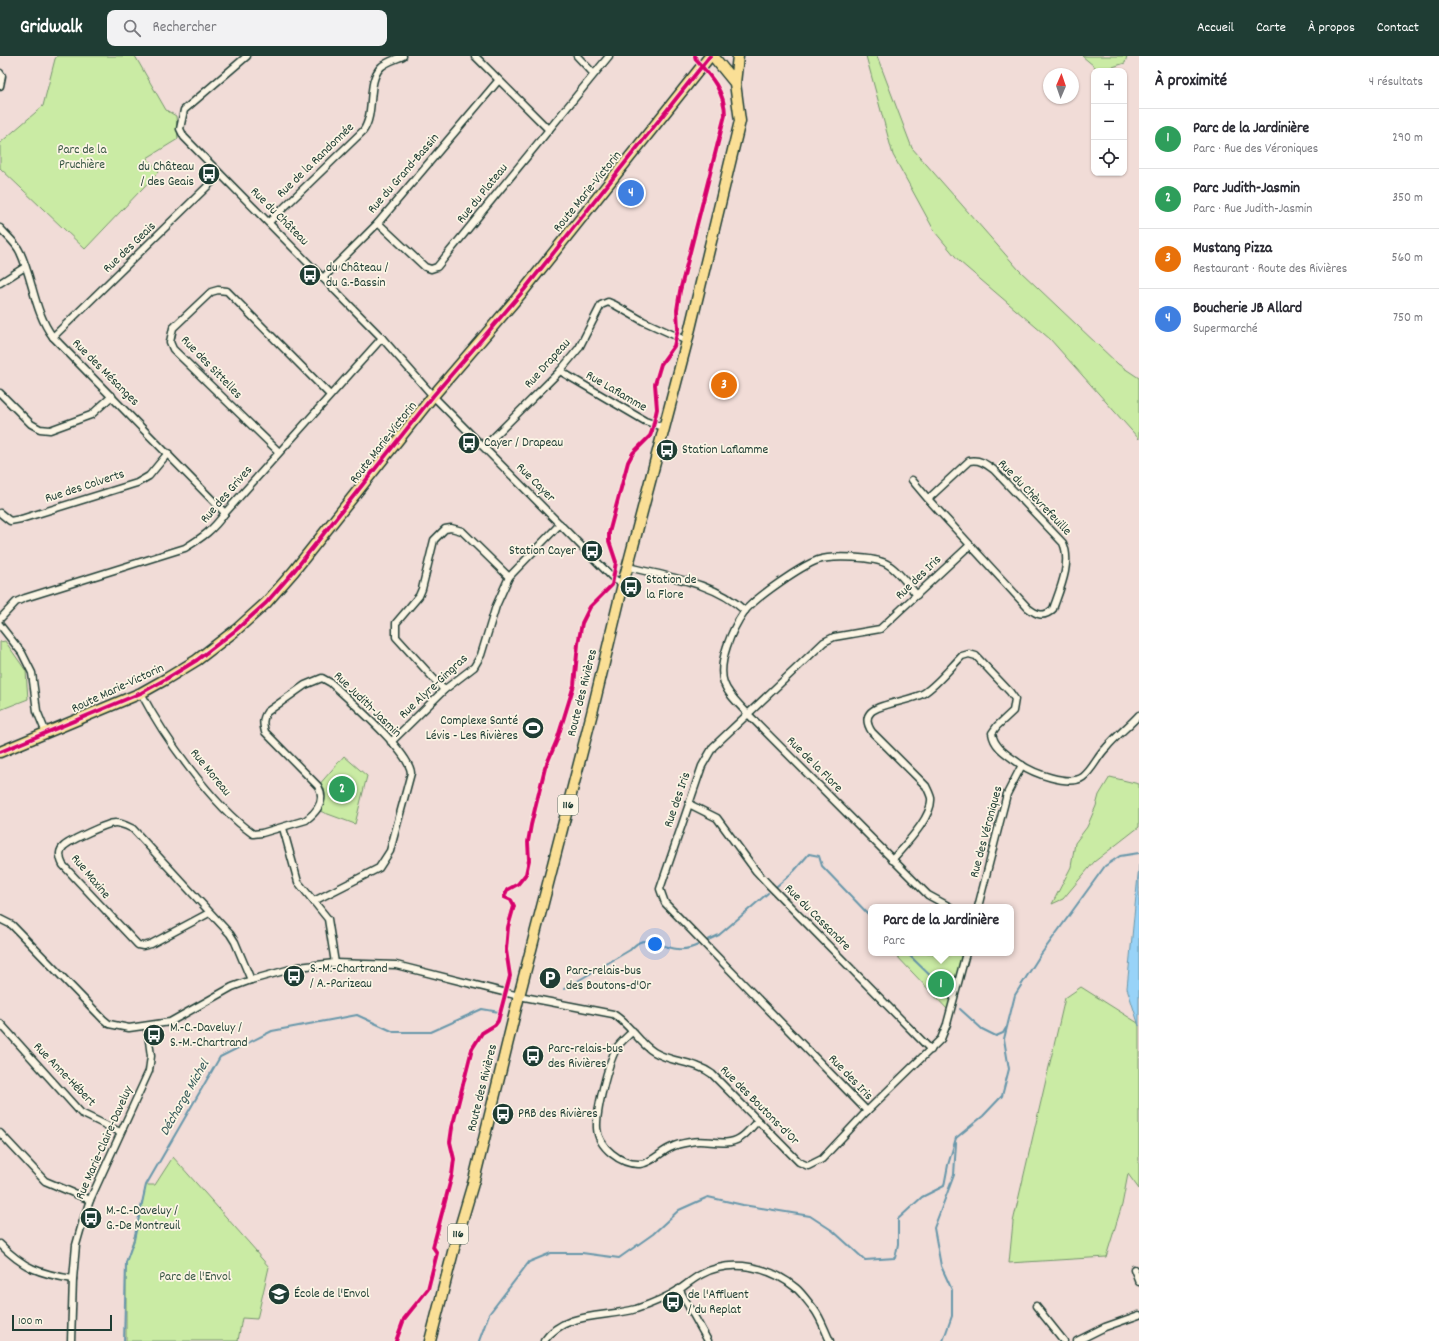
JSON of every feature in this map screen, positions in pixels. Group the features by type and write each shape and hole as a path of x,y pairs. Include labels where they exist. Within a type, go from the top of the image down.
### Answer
{"main road":[{"path":"711,56 735,83"},
{"name":"Route Marie-Victorin","path":"0,752 141,692 197,660 236,630 266,603 328,529 433,396 524,290 711,56"},
{"name":"Route des Rivières","path":"430,1341 454,1248 474,1180 518,996 592,713 663,427 687,340 740,121 735,83 738,56"}],"street":[{"name":"Rue du Château","path":"247,56 184,110 180,120 180,129 190,145 269,222 382,338 433,396"},
{"name":"Rue de la Randonnée","path":"269,222 364,132 370,123 375,76 381,67 403,56"},
{"path":"475,56 498,81 550,130"},
{"path":"577,56 593,73"},
{"name":"Rue du Plateau","path":"378,222 425,267 432,269 437,267 550,130 593,73 608,56"},
{"path":"0,73 2,76 0,86"},
{"name":"Rue du Grand-Bassin","path":"323,278 378,222 498,81"},
{"name":"Rue des Geais","path":"53,336 220,174"},
{"name":"Rue des Mésanges","path":"0,228 14,242 20,252 42,319 53,336 225,513"},
{"path":"0,283 25,267"},
{"name":"Rue des Sittelles","path":"279,452 173,348 170,342 173,328 210,292 218,290 227,291 329,394"},
{"name":"Rue Drapeau","path":"484,447 560,371 579,348 597,309 604,303 615,305 643,321 687,340"},
{"name":"Rue des Grives","path":"0,619 16,602 25,598 185,548 214,529 225,513 329,394 382,338"},
{"name":"Rue Laflamme","path":"560,371 645,421 663,427"},
{"path":"0,394 31,424 40,429 50,430 91,415 112,396"},
{"name":"Rue Cayer","path":"433,396 614,579 623,584"},
{"name":"Rue des Colverts","path":"0,513 10,520 21,519 137,483 149,476 168,453"},
{"name":"Rue du Chèvrefeuille","path":"912,480 928,499 1032,612 1042,615 1048,614 1053,609 1067,560 1066,550 1063,543 994,470 985,463 976,460 969,461 928,499"},
{"name":"Rue Alyre-Gingras","path":"391,742 444,690 474,667 481,655 496,606 509,577 560,524"},
{"path":"444,690 396,637 395,630 396,623 419,596 434,540 445,530 451,528 462,531 509,577"},
{"name":"Rue des Iris","path":"867,1111 670,909 661,898 660,889 706,756 713,748 824,642 834,637 880,629 970,545"},
{"name":"Rue de la Flore","path":"917,595 888,564 878,560 820,559 808,564 767,592 745,611 731,635 722,674 724,684 730,694 748,714 928,895 944,904"},
{"path":"628,567 696,584 722,593 745,611"},
{"path":"0,625 22,653 32,673 38,711 46,733"},
{"path":"892,860 912,837 930,806 931,797 926,786 872,732 868,725 868,718 871,712 924,693 962,656 969,654 976,656 1010,692 1014,699 1013,711 997,726 992,733 993,740 1001,750 1032,772 1050,777 1075,781 1092,768 1104,749 1139,716"},
{"name":"Rue Judith-Jasmin","path":"283,828 306,820 312,816 320,805 322,793 318,786 265,732 264,717 267,712 305,685 322,678 331,683 391,742 406,759 410,766 411,773 390,851 379,868 314,901"},
{"name":"Rue Moreau","path":"141,692 151,712 202,784 235,819 253,834 262,834 283,828"},
{"name":"Rue des Véroniques","path":"979,904 1007,794 1022,765"},
{"name":"Rue du Cassandre","path":"689,804 717,818 756,871 931,1050"},
{"name":"Rue Maxine","path":"209,913 151,944 144,946 138,945 64,865 60,860 60,853 64,846 106,824 124,824 133,829 236,942 251,980"},
{"path":"283,828 298,882 328,919 334,963"},
{"name":"Rue des Boutons-d'Or","path":"0,919 12,925 103,1019 109,1024 119,1027 147,1026 170,1022 232,987 298,967 334,963 396,965 518,996 613,1014 621,1019 656,1053 704,1068 799,1162 808,1166 822,1159 867,1111"},
{"path":"867,1111 931,1050 944,1033 965,956"},
{"name":"Rue Anne-Hébert","path":"0,1023 82,1113 120,1132"},
{"name":"Rue Marie-Claire-Daveluy","path":"72,1341 73,1279 76,1245 90,1200 149,1071 151,1056 147,1026"},
{"path":"633,1031 617,1047 612,1058 597,1119 597,1130 601,1142 618,1158 630,1163 640,1164 649,1161 672,1146 690,1141 732,1142 741,1138 758,1121"},
{"path":"0,1133 45,1181 90,1200"},
{"path":"0,1244 16,1260 34,1270 73,1279"},
{"path":"544,1341 561,1326 578,1318 626,1312 660,1300 703,1274 724,1266 764,1270 796,1288 815,1310 830,1341"},
{"path":"1134,1269 1139,1282"},
{"path":"680,1289 708,1341"},
{"path":"1036,1306 1064,1341"},
{"path":"1077,1341 1106,1327 1139,1315"}],"green space":[{"name":"Parc de la Pruchière","path":"57,56 135,56 166,110 176,116 178,139 147,158 159,171 85,249 0,168 0,143 43,106"},
{"path":"866,56 877,56 912,148 1019,270 1118,364 1139,378 1139,439 1050,339 960,262 935,232 893,155"},
{"path":"1082,56 1127,56 1125,63 1109,68 1096,68"},
{"path":"5,641 26,671 28,699 0,710 0,642"},
{"path":"344,756 367,776 355,824 317,810 320,805 318,786"},
{"path":"1110,777 1139,784 1139,827 1094,862 1063,899 1052,904 1071,867 1075,843 1087,827 1099,795"},
{"path":"897,956 965,956 950,1012"},
{"path":"1081,987 1138,1023 1139,1026 1139,1189 1128,1174 1122,1205 1106,1257 1009,1263 1013,1222 1065,998"},
{"name":"Parc de l'Envol","path":"173,1157 269,1267 257,1319 242,1318 238,1341 126,1341 126,1262 136,1231 146,1185 155,1185"}],"water":[{"path":"1139,865 1139,1026 1127,988"}],"waterway":[{"path":"956,1138 983,1116 1002,1096 1009,1069 1004,1039 1015,995 1039,957 1105,866 1120,856 1139,853"},
{"name":"Décharge Michel","path":"777,886 794,871 809,854 819,856 822,866 868,914"},
{"name":"Décharge Michel","path":"708,940 719,935 768,893"},
{"name":"Décharge Michel","path":"564,989 630,950 640,942 652,942 680,949 698,945"},
{"name":"Décharge Michel","path":"910,956 945,990 950,991"},
{"name":"Décharge Michel","path":"124,1341 126,1262 134,1240 146,1185 220,1057 272,1031 357,1015 394,1032 431,1032 482,1009 499,1012"},
{"name":"Décharge Michel","path":"960,1009 982,1029 996,1036 1003,1033 1006,1028"},
{"path":"479,1341 489,1314 529,1262 551,1253 582,1253 619,1258 653,1234 679,1210 708,1197 743,1205 810,1216 833,1231 865,1260 895,1258 898,1244 898,1219 922,1197 944,1186 948,1165 956,1138"},
{"path":"943,1341 952,1316 952,1290 941,1266 934,1228 954,1175 956,1143"}],"cycle path":[{"path":"396,1341 404,1319 428,1289 437,1253 433,1247 452,1175 454,1159 450,1142 452,1128 472,1049 482,1033 495,1025 498,1021 510,976 506,950 508,927 514,906 511,900 504,897 507,890 518,884 526,874 529,860 528,842 531,825 545,768 557,740 574,685 578,644 582,623 590,607 612,585 616,562 609,541 609,533 628,462 633,453 650,436 652,431 657,409 655,384 661,364 674,346 678,329 677,310 680,291 725,115 723,99 720,92 712,78 696,60 695,56"},
{"path":"0,752 141,693 166,679 197,660 236,630 266,603 294,571 433,396 524,290 710,56"}],"place":[{"name":"du Château / des Geais","path":"209,174"},
{"name":"Boucherie JB Allard","path":"631,193"},
{"name":"du Château / du G.-Bassin","path":"310,275"},
{"name":"Mustang Pizza","path":"724,385"},
{"name":"Cayer / Drapeau","path":"469,443"},
{"name":"Station Laflamme","path":"667,450"},
{"name":"Station Cayer","path":"592,551"},
{"name":"Station de la Flore","path":"631,587"},
{"name":"Complexe Santé Lévis - Les Rivières","path":"533,728"},
{"name":"Parc Judith-Jasmin","path":"342,789"},
{"name":"S.-M.-Chartrand / A.-Parizeau","path":"294,976"},
{"name":"Parc-relais-bus des Boutons-d'Or","path":"550,978"},
{"name":"Parc de la Jardinière","path":"941,984"},
{"name":"M.-C.-Daveluy / S.-M.-Chartrand","path":"154,1035"},
{"name":"Parc-relais-bus des Rivières","path":"533,1056"},
{"name":"PRB des Rivières","path":"503,1114"},
{"name":"M.-C.-Daveluy / G.-De Montreuil","path":"91,1218"},
{"name":"École de l'Envol","path":"279,1294"},
{"name":"de l'Affluent / du Replat","path":"673,1302"}]}
